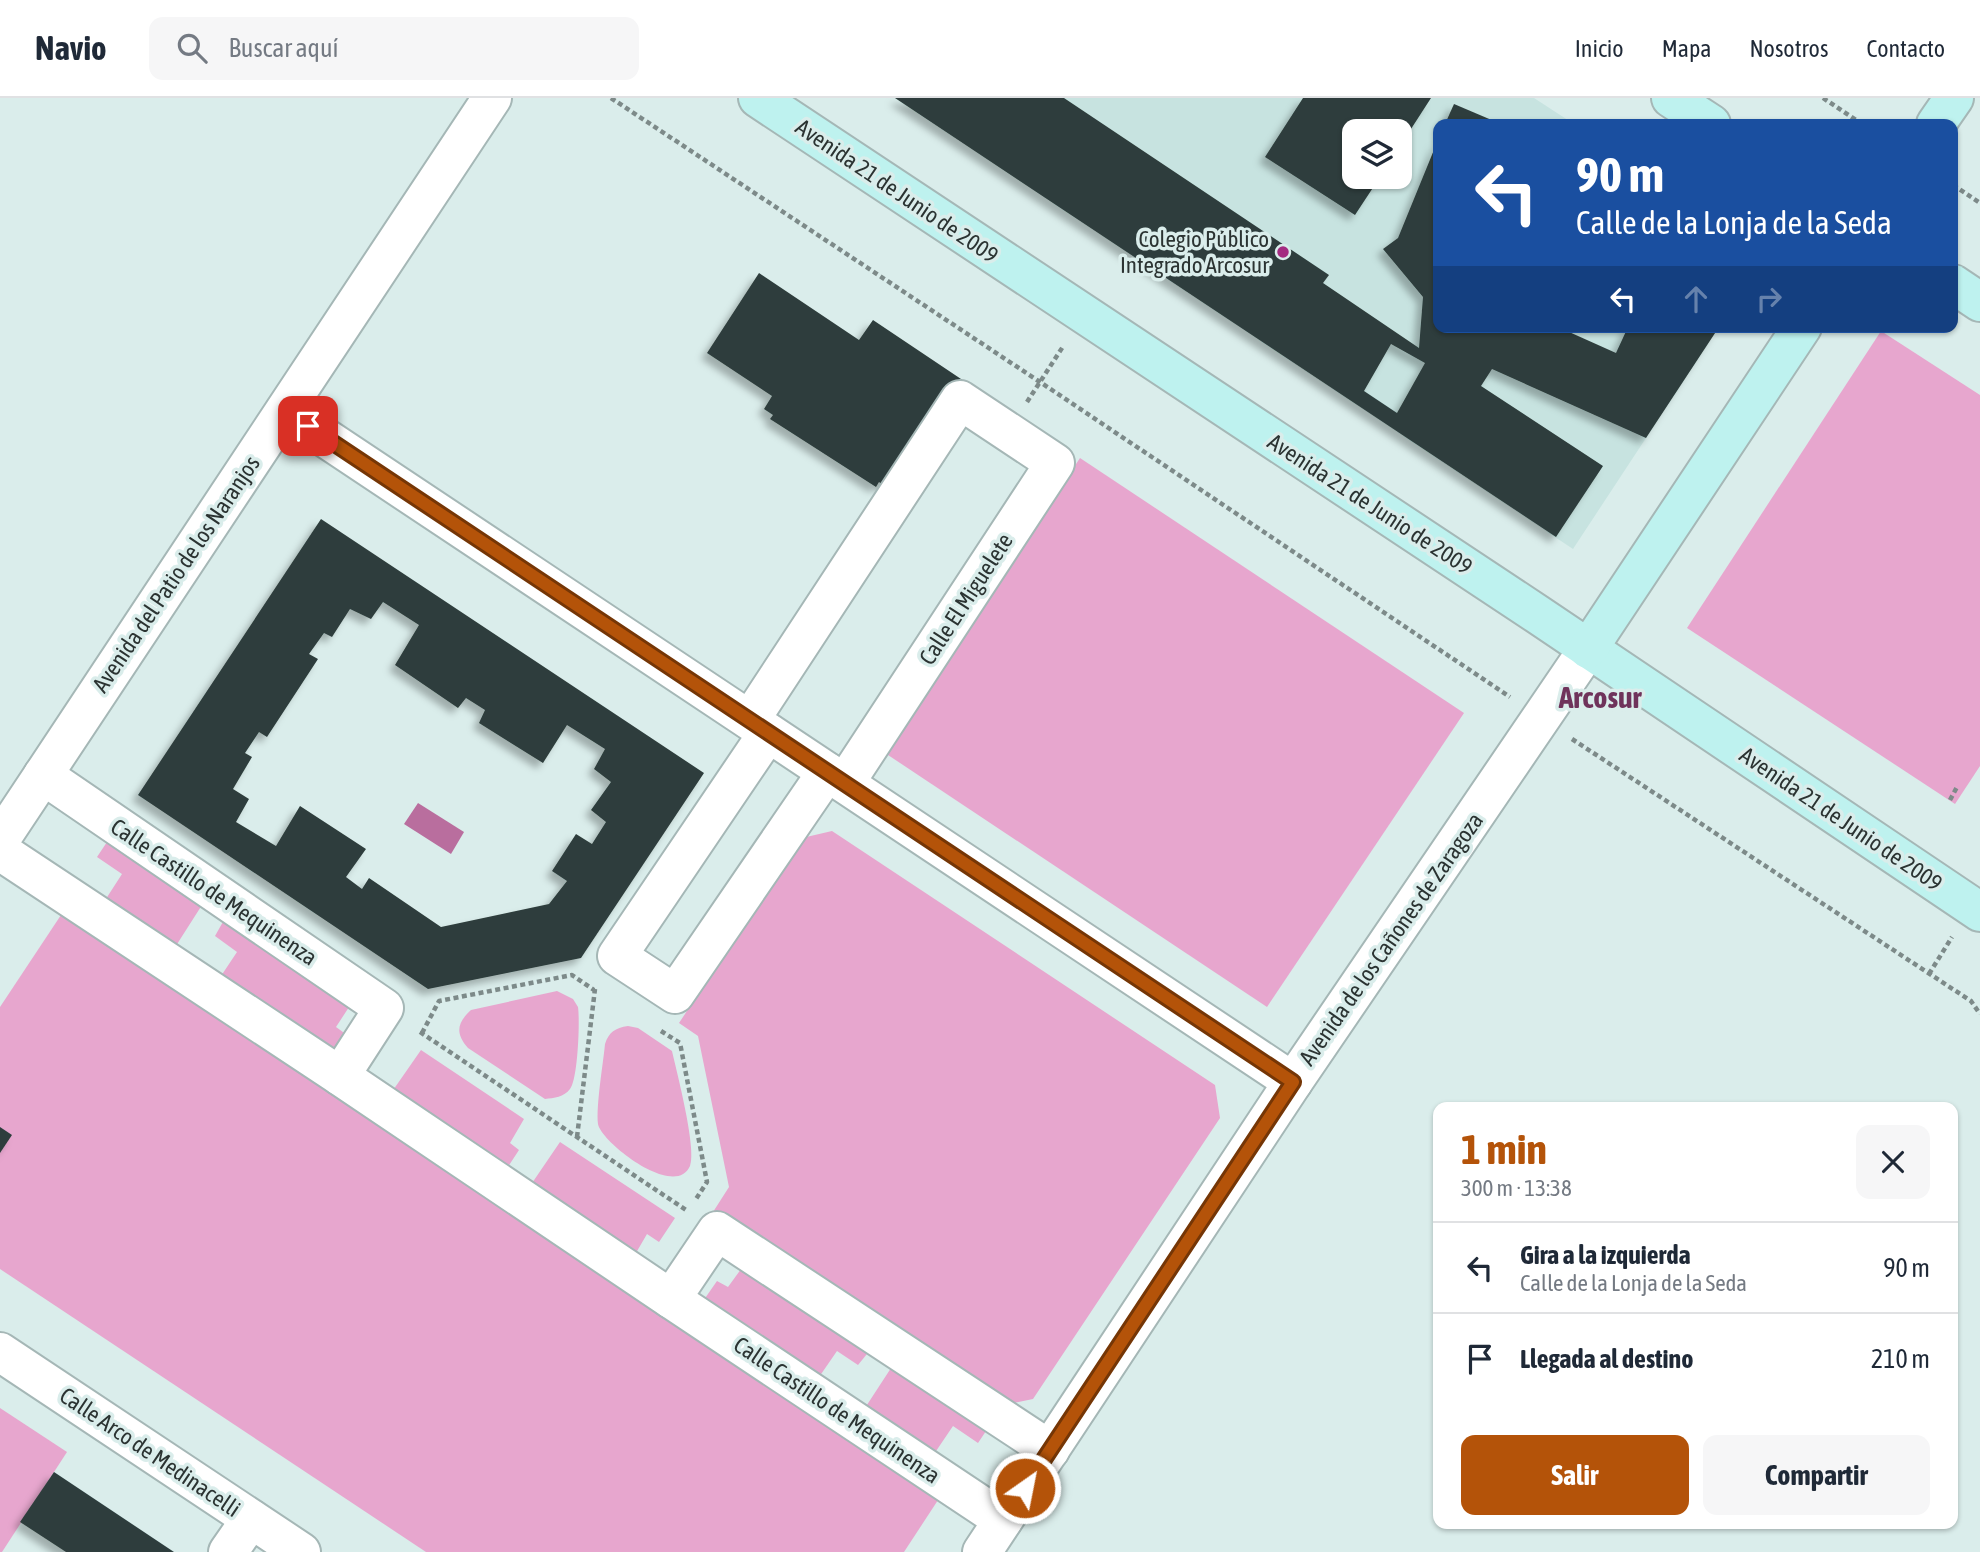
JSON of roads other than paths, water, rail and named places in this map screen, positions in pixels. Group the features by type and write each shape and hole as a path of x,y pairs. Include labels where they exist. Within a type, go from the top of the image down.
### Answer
{"main road":[{"name":"Avenida 21 de Junio de 2009","path":"758,98 1980,912"},
{"path":"1671,98 1703,119"},
{"path":"1939,119 1954,98"},
{"path":"1958,287 1980,302"},
{"name":"Avenida de los Cañones de Zaragoza","path":"1588,649 1798,333"}],"street":[{"name":"Avenida del Patio de los Naranjos","path":"0,840 492,98"},
{"name":"Calle El Miguelete","path":"960,400 1055,463 836,777 675,994 617,956 759,726 960,400"},
{"path":"285,411 1293,1082"},
{"name":"Avenida de los Cañones de Zaragoza","path":"982,1552 1293,1082 1588,649"},
{"name":"Calle Castillo de Mequinenza","path":"43,775 384,1008 340,1076"},
{"name":"Calle Castillo de Mequinenza","path":"0,851 1003,1520"},
{"path":"671,1299 717,1231 1050,1450"},
{"name":"Calle Arco de Medinacelli","path":"0,1352 301,1552"},
{"path":"228,1552 251,1519"}],"place":[{"name":"Colegio Público Integrado Arcosur","path":"1283,252"}],"district":[{"name":"Arcosur","path":"1600,698"}]}
